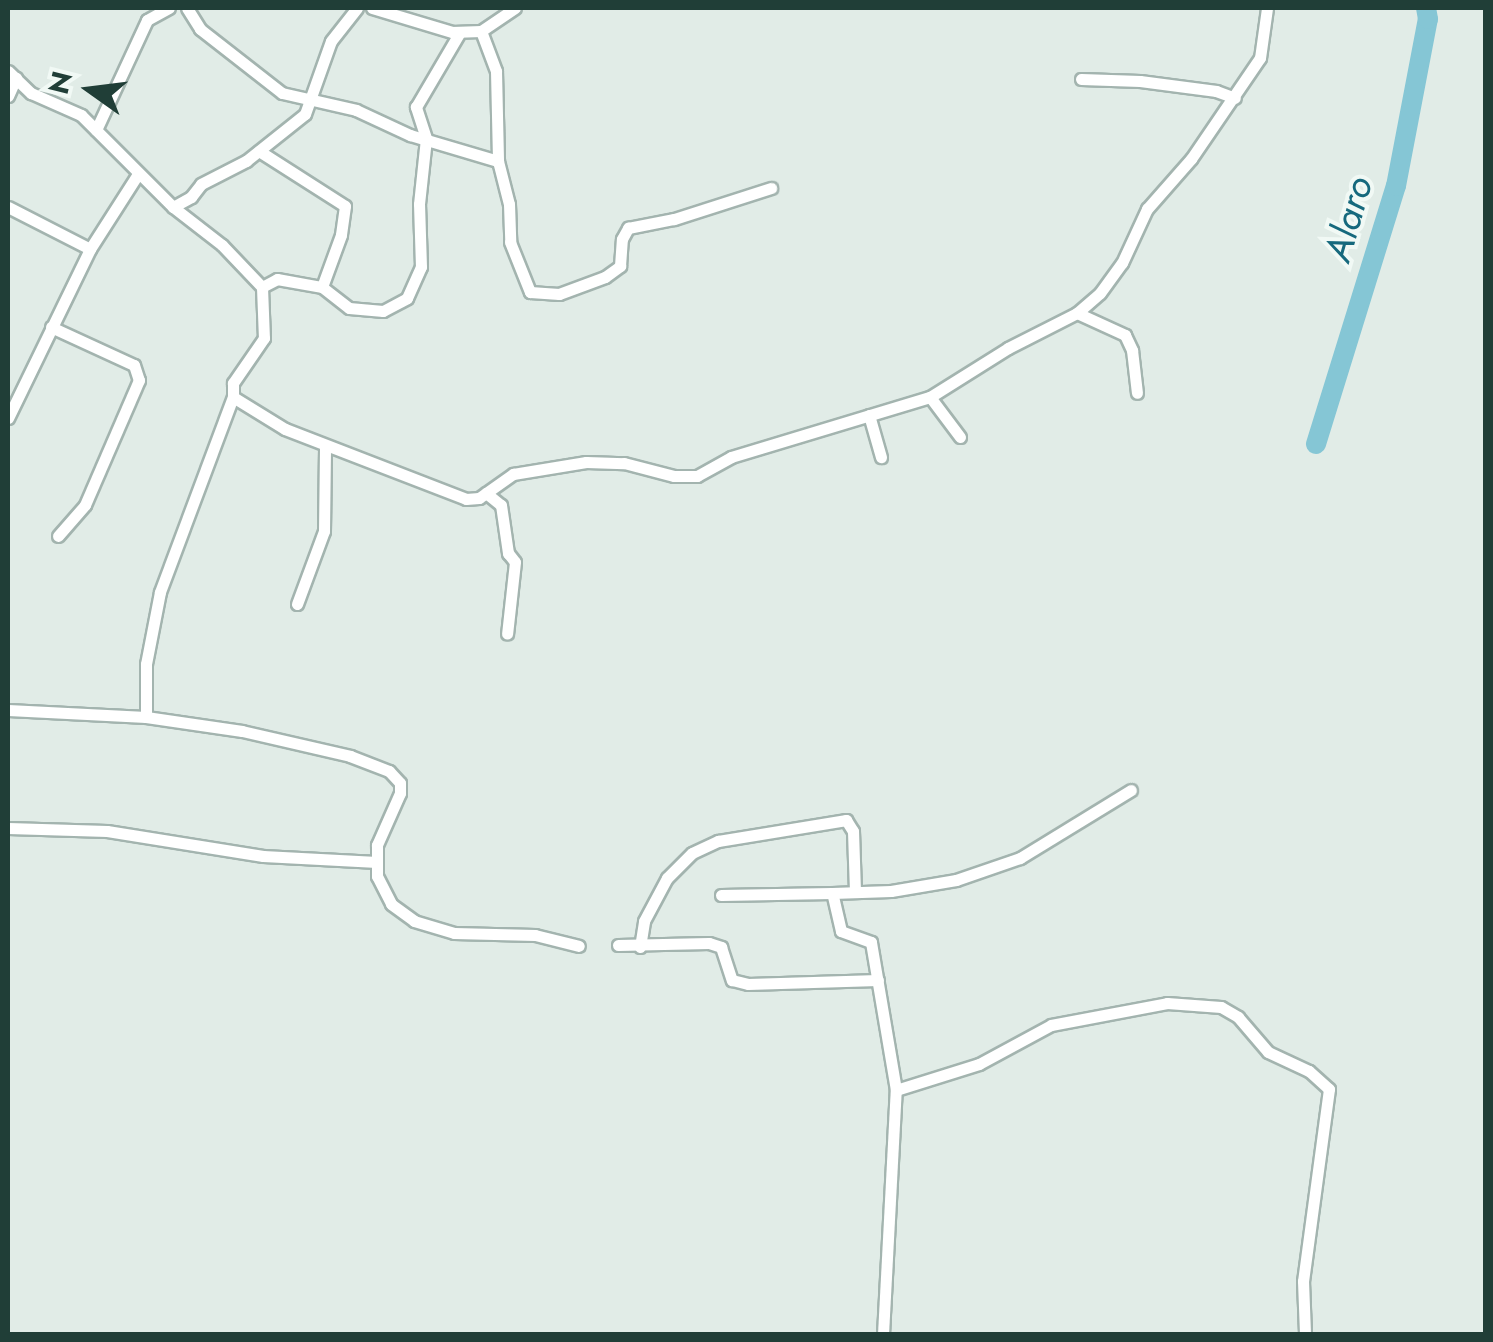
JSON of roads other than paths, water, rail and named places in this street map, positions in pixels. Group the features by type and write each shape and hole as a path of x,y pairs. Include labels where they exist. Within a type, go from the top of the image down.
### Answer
{"street":[{"path":"96,130 147,20 169,8"},
{"path":"188,8 200,29 282,92 356,110 498,161"},
{"path":"173,207 190,197 201,184 259,151 300,118 312,101 314,80 331,42 358,8"},
{"path":"372,8 418,24 460,32 481,32 515,8"},
{"path":"233,397 276,425 326,447 466,499 486,493 513,474 586,462 624,463 660,475 697,476 731,458 930,398 1040,330 1077,313 1122,264 1147,210 1235,98 1260,58 1268,8"},
{"path":"262,287 276,280 322,287 349,308 383,310 407,298 421,267 420,204 426,138 416,108 460,32"},
{"path":"481,32 496,71 498,161 509,204 510,242 530,292 560,294 605,277 620,266 622,239 628,228 674,219 772,188"},
{"path":"12,75 31,92 73,110 173,207 222,245 262,287 264,338 233,383 233,397 160,592 146,664 146,716"},
{"path":"8,96 12,75"},
{"path":"1081,79 1140,80 1216,91 1235,98"},
{"path":"259,151 345,206 341,235 322,287"},
{"path":"8,416 90,248 138,174"},
{"path":"8,207 90,248"},
{"path":"1077,313 1125,335 1132,350 1136,393"},
{"path":"51,327 134,365 139,380 110,456 85,505 58,536"},
{"path":"930,398 960,437"},
{"path":"870,415 881,457"},
{"path":"297,604 324,531 326,447"},
{"path":"486,493 501,506 508,552 515,562 507,634"},
{"path":"8,710 146,716 289,740 388,771 400,783 400,793 377,844 377,876 391,904 414,922 454,933 536,935 580,946"},
{"path":"720,895 855,892 956,880 1020,858 1131,790"},
{"path":"640,947 644,921 668,878 692,852 718,841 846,820 852,831 855,892"},
{"path":"8,828 107,831 262,856 377,862"},
{"path":"832,893 841,932 872,942 896,1090 883,1334"},
{"path":"618,945 709,943 721,947 732,980 748,984 878,980"},
{"path":"896,1090 978,1064 1052,1025 1168,1004 1221,1006 1238,1017 1268,1052 1309,1071 1329,1089 1303,1281 1304,1334"}],"waterway":[{"name":"Alaro","path":"1316,444 1396,186 1428,19 1426,8"}]}
